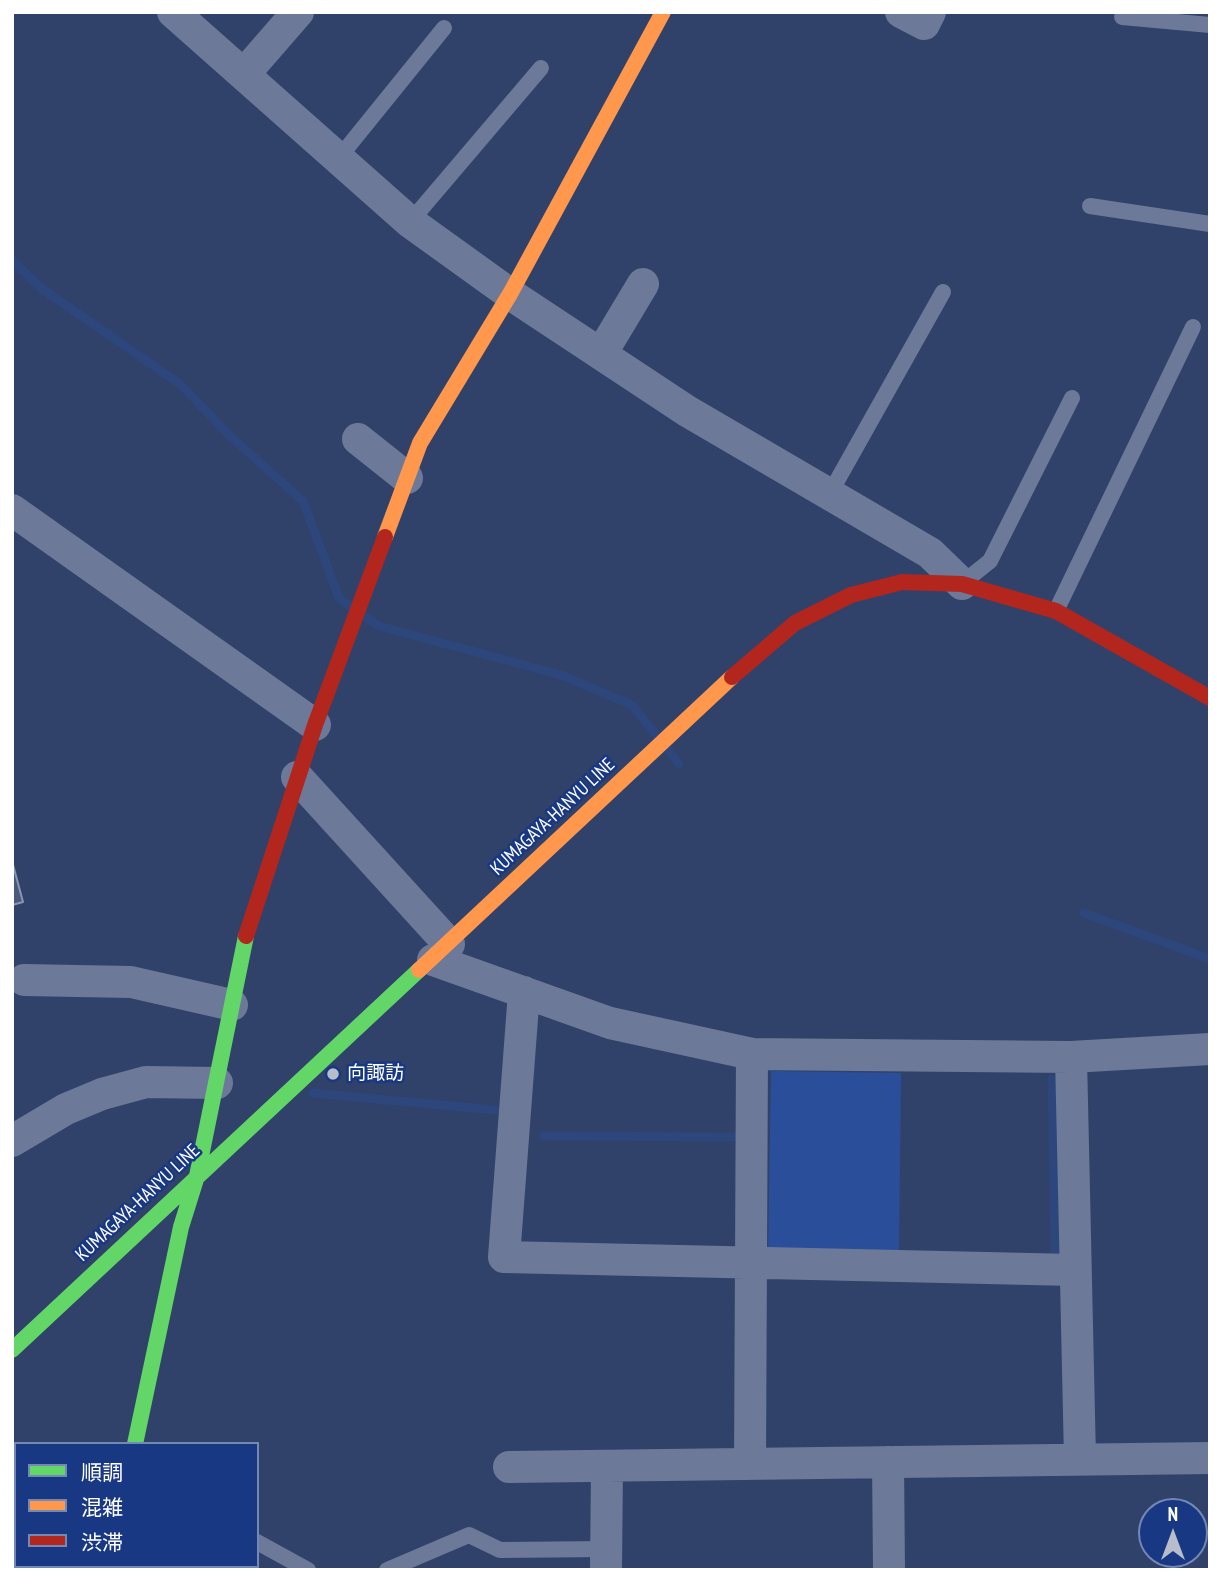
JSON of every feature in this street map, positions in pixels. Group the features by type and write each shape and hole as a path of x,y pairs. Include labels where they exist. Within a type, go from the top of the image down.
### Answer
{"street":[{"path":"173,12 410,222 510,294 687,411 930,553 961,584"},
{"path":"245,73 298,12"},
{"path":"135,1442 181,1227 197,1176 246,935 315,725 420,443 510,294 663,12"},
{"path":"901,12 925,24 930,12"},
{"path":"601,354 643,284"},
{"path":"358,439 407,478"},
{"path":"12,510 315,725"},
{"name":"KUMAGAYA-HANYU LINE","path":"12,1350 441,952 643,760 795,623 851,596 902,582 961,584 1056,611 1210,698"},
{"path":"297,777 441,952 524,992 610,1023 752,1054 1071,1057 1210,1049"},
{"path":"24,980 131,982 232,1006"},
{"path":"524,992 504,1257 751,1265 1074,1270"},
{"path":"750,1464 752,1054"},
{"path":"1071,1057 1080,1459"},
{"path":"12,1140 65,1109 102,1094 146,1082 217,1083"},
{"path":"509,1467 1210,1458"},
{"path":"888,1462 889,1570"},
{"path":"606,1560 607,1467"}],"lane":[{"path":"1122,17 1210,25"},
{"path":"338,159 444,28"},
{"path":"410,222 541,68"},
{"path":"1090,206 1210,223"},
{"path":"829,495 943,292"},
{"path":"1056,611 1193,327"},
{"path":"961,584 990,561 1072,398"},
{"path":"387,1570 469,1535 500,1550 606,1560"},
{"path":"259,1543 308,1570"}],"shaded area":[{"path":"771,1071 901,1073 899,1251 768,1253"}],"building":[{"path":"12,861 23,902 12,905"}],"waterway":[{"path":"12,260 41,288 180,384 230,436 303,501 339,598 350,606"},
{"path":"364,616 379,626 561,675 632,705 656,735"},
{"path":"667,748 679,764"},
{"path":"1084,913 1210,959"},
{"path":"1052,1079 1055,1250"},
{"path":"313,1093 495,1110"},
{"path":"544,1136 745,1137"}],"traffic: fast":[{"path":"135,1442 181,1227 197,1176 246,936"},
{"path":"12,1350 419,970"}],"traffic: slow":[{"path":"385,537 420,443 510,294 663,12"},
{"path":"419,970 732,677"}],"traffic: jam":[{"path":"246,936 315,725 385,537"},
{"path":"732,677 795,623 851,595 902,582 962,584 1056,611 1210,698"}],"place":[{"name":"向諏訪","path":"333,1074"}]}
